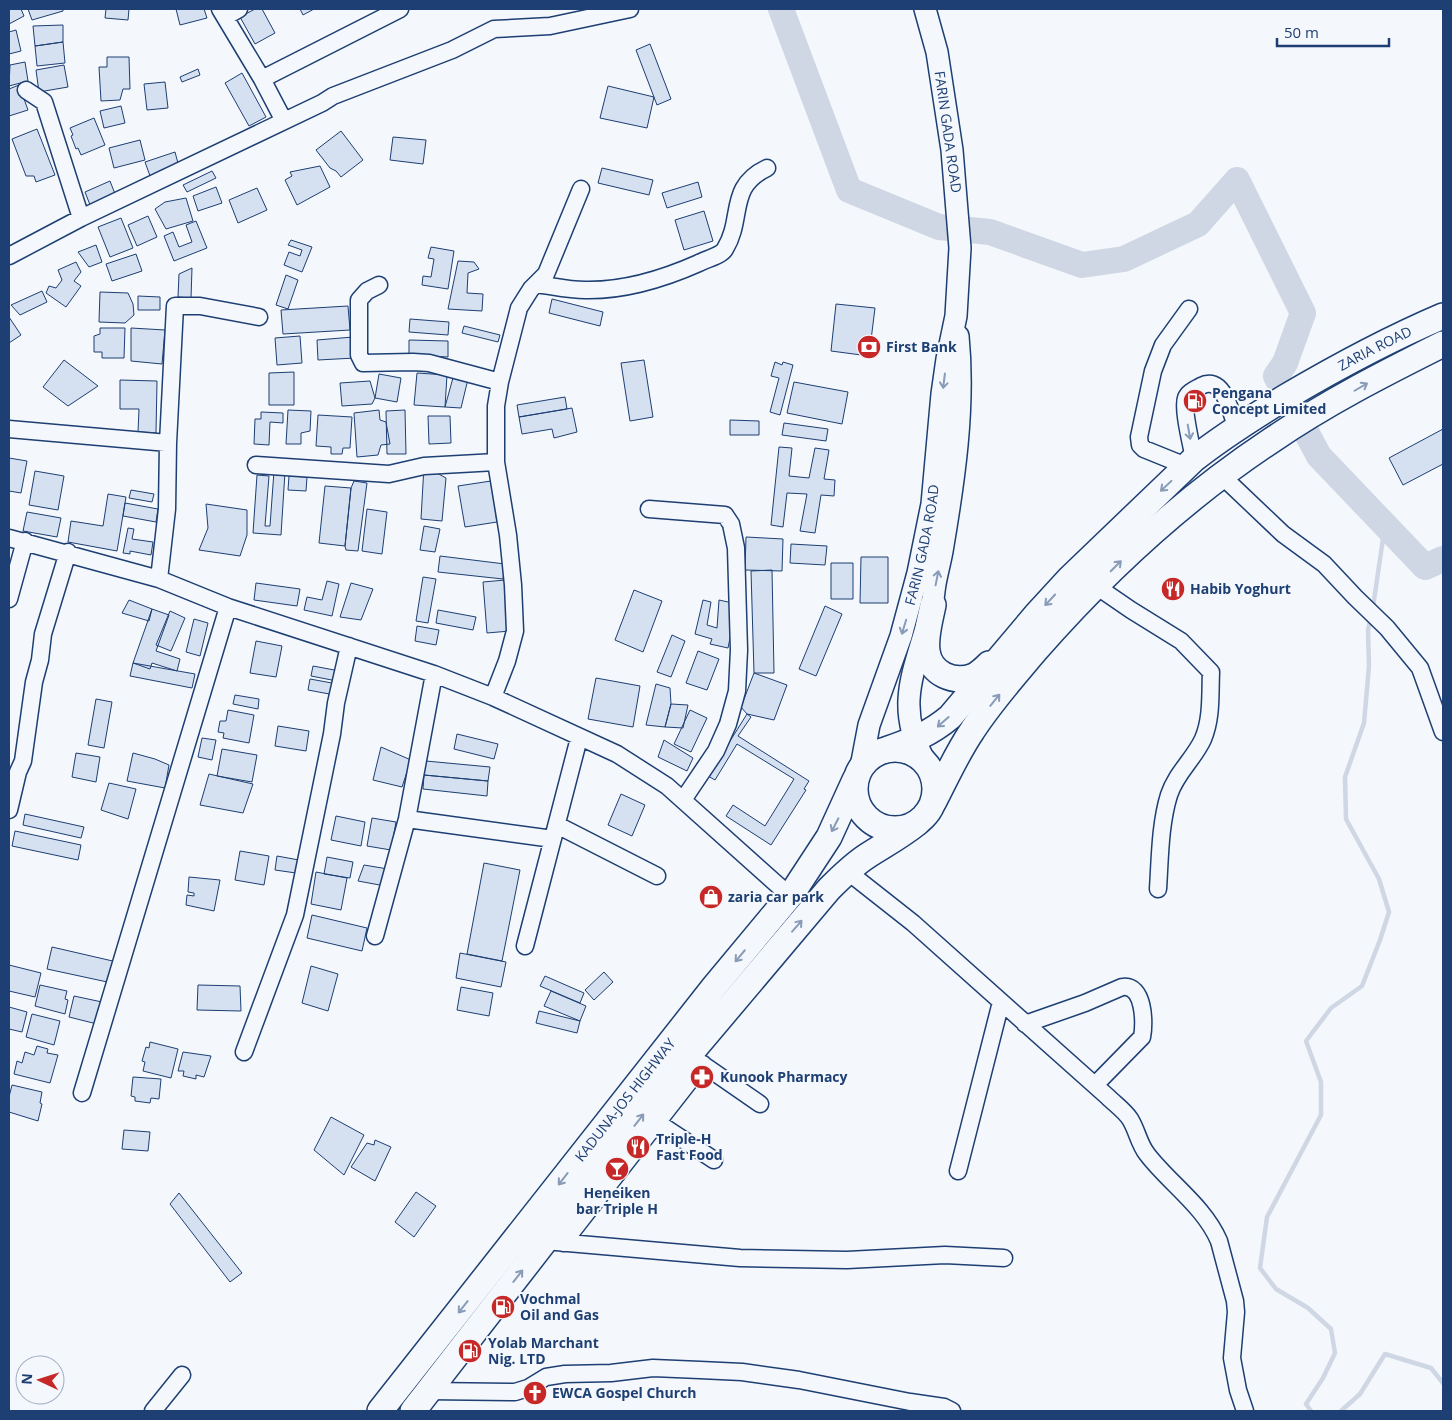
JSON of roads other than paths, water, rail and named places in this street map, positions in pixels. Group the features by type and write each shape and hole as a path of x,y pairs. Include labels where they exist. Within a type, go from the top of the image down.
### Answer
{"highway":[{"name":"ZARIA ROAD","path":"1003,653 1070,578 1190,463 1260,414 1364,352 1443,316"},
{"path":"919,750 883,750 870,756 858,773 856,802 863,814 878,826 892,830 906,828 917,824 927,814 957,755 986,712 1064,618 1172,514 1272,440 1375,378 1443,344"},
{"path":"933,605 927,650 929,660 939,673 946,677 967,678 976,675 1003,653"},
{"path":"919,750 936,728 950,717 1003,653"},
{"path":"919,750 932,772 936,786 934,801"},
{"name":"KADUNA-JOS HIGHWAY","path":"380,1411 714,987 790,896 829,836 858,773"},
{"name":"KADUNA-JOS HIGHWAY","path":"413,1411 554,1242 829,889 847,870 917,824"}],"main road":[{"name":"FARIN GADA ROAD","path":"858,773 869,725 901,636 918,573 932,504 944,376 956,316 960,248 957,202 946,102 937,52 926,9"},
{"name":"FARIN GADA ROAD","path":"919,750 909,718 910,687 913,667 933,605 954,469 961,368 956,316"}],"street":[{"path":"239,9 222,13 262,79 284,121"},
{"path":"262,79 400,9"},
{"path":"9,256 81,218 322,103 333,96 452,50 494,29 550,26 630,9"},
{"path":"26,90 44,102 81,218"},
{"path":"536,284 585,290 629,288 685,269 724,251 731,237 742,190 754,174 767,168"},
{"path":"493,697 507,662 515,632 508,535 496,462 496,406 500,382 519,308 530,289 546,274 580,189"},
{"path":"379,285 367,291 359,300 359,355 363,363 429,363 500,382"},
{"path":"159,579 167,509 168,443 175,306 200,306 259,317"},
{"path":"1189,309 1163,345 1152,372 1138,437 1140,445 1144,449 1190,463 1185,409 1186,398 1192,391 1205,384 1216,385 1222,391 1237,429"},
{"path":"9,429 168,443"},
{"path":"256,464 389,474 424,466 496,462"},
{"path":"1222,476 1283,534 1324,564 1355,598 1387,628 1420,668 1443,732"},
{"path":"649,510 725,515 731,524 736,548 739,650 737,691 728,724 716,751 683,800"},
{"path":"9,600 17,539 159,579 228,607 434,674 493,697 617,754 667,786 790,896"},
{"path":"9,810 18,772 23,761 43,634 68,552"},
{"path":"1096,586 1181,641 1211,672 1210,716 1203,739 1176,779 1165,810 1158,889"},
{"path":"82,1093 228,607"},
{"path":"244,1052 295,915 332,734 336,703 349,646"},
{"path":"375,936 407,819 434,674"},
{"path":"525,946 579,738"},
{"path":"407,819 555,832 657,876"},
{"path":"847,870 913,923 1095,1085 1130,1120 1146,1154 1194,1205 1215,1231 1235,1301 1232,1358 1238,1390 1245,1411"},
{"path":"1025,1024 1085,1003 1122,987 1127,986 1134,989 1141,1002 1142,1037 1095,1085"},
{"path":"958,1171 1001,1002"},
{"path":"554,1242 658,1123 696,1060 760,1104"},
{"path":"658,1123 714,1160"},
{"path":"554,1242 740,1258 847,1260 945,1255 1004,1258"},
{"path":"428,1391 514,1392 528,1388 546,1378 565,1374 611,1374 653,1368 742,1372 799,1380 944,1407 952,1411"},
{"path":"153,1411 182,1375"}],"waterway":[{"path":"781,9 849,190 939,227 990,232 1082,265 1124,259 1198,224 1237,180 1303,313 1285,363 1276,376 1319,456 1425,567 1443,559"},
{"path":"1373,607 1385,525"},
{"path":"1311,1411 1306,1404 1323,1378 1335,1353 1331,1329 1308,1308 1276,1289 1260,1268 1267,1217 1321,1115 1321,1082 1306,1041 1331,1008 1362,986 1389,912 1379,879 1346,819 1345,777 1364,723 1369,666 1368,630 1371,617"},
{"path":"1341,1411 1360,1394 1385,1354 1431,1368 1443,1383"}],"place":[{"name":"First Bank","path":"869,347"},
{"name":"Pengana Concept Limited","path":"1195,401"},
{"name":"Habib Yoghurt","path":"1173,589"},
{"name":"zaria car park","path":"711,897"},
{"name":"Kunook Pharmacy","path":"702,1077"},
{"name":"Triple-H Fast Food","path":"638,1147"},
{"name":"Heneiken bar Triple H","path":"617,1169"},
{"name":"Vochmal Oil and Gas","path":"503,1307"},
{"name":"Yolab Marchant Nig. LTD","path":"470,1351"},
{"name":"EWCA Gospel Church","path":"535,1393"}]}
